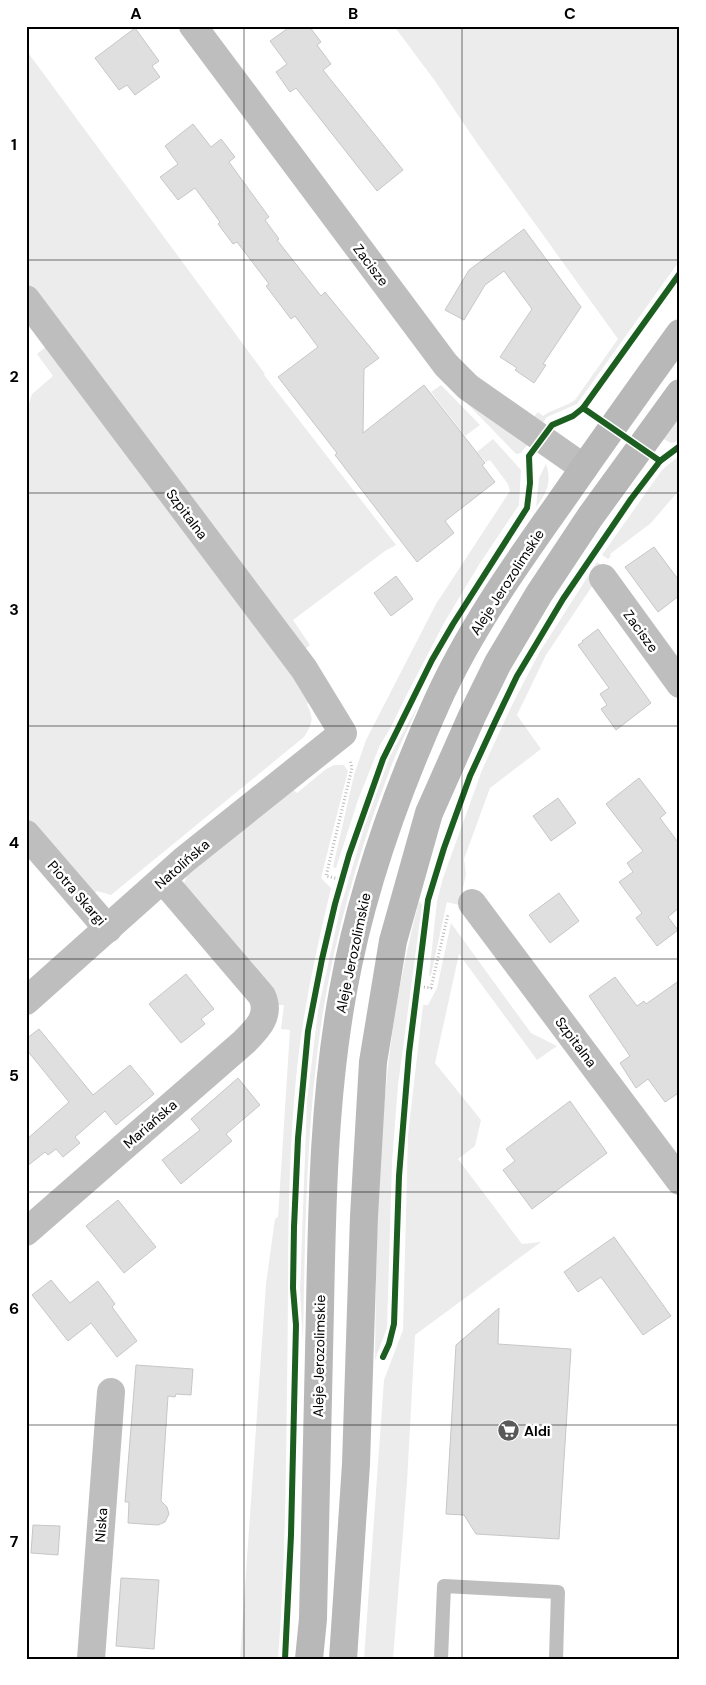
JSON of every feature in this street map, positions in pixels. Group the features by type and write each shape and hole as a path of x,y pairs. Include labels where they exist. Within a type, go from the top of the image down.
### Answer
{"main road":[{"name":"Aleje Jerozolimskie","path":"309,1659 313,1600 321,1223 328,1093 342,992 352,945 375,860 396,800 438,701 472,637 526,551 680,333"},
{"path":"343,1659 356,1464 364,1216 373,1062 393,941 429,813 498,663 539,594 590,517 680,393"}],"street":[{"name":"Zacisze","path":"193,26 446,365 468,387 584,468"},
{"name":"Szpitalna","path":"26,299 304,669 343,733"},
{"name":"Zacisze","path":"603,578 680,684"},
{"name":"Natolińska","path":"26,1001 164,880 184,860 343,733"},
{"name":"Piotra Skargi","path":"26,834 108,929"},
{"name":"Mariańska","path":"26,1232 244,1042 261,1024 265,1010 262,996 164,880"},
{"name":"Szpitalna","path":"472,903 680,1181"},
{"name":"Niska","path":"91,1659 111,1392"}],"lane":[{"path":"441,1659 444,1586 558,1592 556,1659"}],"path":[{"path":"342,880 326,876 352,768 351,765"},
{"path":"417,986 431,988 449,909 458,911 472,903"}],"shaded area":[{"path":"394,26 680,26 680,260 577,404 547,417 541,425 532,419 538,412 543,416 575,400 618,339"},
{"path":"29,54 264,375 396,545 385,551 293,620 310,645 300,654 26,289 26,56"},
{"path":"52,342 314,698 307,704 312,721 304,737 111,895 97,891 92,895 26,818 26,412 32,394 53,376 37,354"},
{"path":"441,385 480,425 465,436 431,392"},
{"path":"459,395 528,444 521,453 516,454"},
{"path":"680,416 680,438 678,441 672,443 663,439"},
{"path":"493,439 521,470 519,505 480,563 444,623 380,745 358,800 336,868 333,867 354,775 366,740 436,604 510,491 508,484 490,460 486,462 477,452"},
{"path":"680,455 680,489 651,523 610,554 611,556 608,559 602,555 662,470"},
{"path":"546,464 549,476 547,487 536,507 539,478"},
{"path":"597,562 605,567 546,655 517,715 541,749 490,788 464,859 466,874 459,905 447,902 431,975 429,976 437,901 443,878 482,770 539,653"},
{"path":"416,709 391,766 357,864 327,987 317,1058 309,1139 303,1342 300,1291 307,1101 318,1011 340,909 364,828 390,756"},
{"path":"334,765 344,765 348,771 321,878 331,888 306,1007 293,1117 288,1232 285,1522 278,1659 240,1659 266,1284 275,1219 278,1217 290,1030 281,1029 284,1005 274,1005 188,896 184,883 190,870 291,788 297,793 326,769"},
{"path":"419,901 422,905 398,1085 392,1162 387,1328 375,1360 379,1182 387,1076 400,988"},
{"path":"451,923 531,1033 557,1046 537,1060 459,954 435,1063 481,1120 475,1146 458,1159 522,1244 541,1242 415,1335 407,1482 393,1659 364,1659 384,1380 403,1330 408,1135 423,1005 428,1005 437,988"}],"building":[{"path":"291,26 309,26 321,42 317,45 331,64 323,70 403,170 377,191 296,88 290,92 276,72 287,64 270,41"},
{"path":"135,28 159,61 152,66 160,77 135,95 127,85 119,90 95,58"},
{"path":"193,124 211,147 221,139 235,157 229,162 269,217 265,220 279,239 277,240 321,296 325,292 379,358 364,369 363,433 424,385 485,463 482,465 495,482 445,521 454,533 417,562 335,455 337,453 278,377 318,347 295,316 291,319 266,286 269,284 237,242 233,244 218,224 220,222 195,188 178,200 160,177 178,164 165,146"},
{"path":"524,229 581,307 543,364 546,365 534,383 515,370 517,368 500,357 532,309 504,271 485,285 464,320 445,310 469,270"},
{"path":"654,547 680,582 680,595 658,612 625,567"},
{"path":"396,576 413,599 391,616 374,593"},
{"path":"598,629 651,703 616,730 601,709 607,705 600,694 609,688 578,645"},
{"path":"639,778 666,813 660,818 680,845 680,907 668,917 678,930 657,946 636,918 642,913 619,882 633,872 627,863 643,851 606,804"},
{"path":"558,798 576,823 551,841 533,816"},
{"path":"559,893 579,921 550,943 529,915"},
{"path":"186,974 214,1009 201,1019 205,1024 181,1043 149,1004"},
{"path":"615,977 637,1006 644,1001 646,1004 680,980 680,1092 665,1102 648,1079 636,1088 620,1063 630,1056 589,996"},
{"path":"39,1029 93,1095 130,1065 154,1094 116,1125 105,1111 75,1137 80,1143 63,1157 56,1149 48,1155 45,1152 26,1167 26,1140 69,1102 26,1049 26,1039"},
{"path":"238,1078 260,1105 226,1134 232,1141 181,1184 162,1160 200,1130 191,1119"},
{"path":"570,1101 607,1153 532,1209 503,1170 515,1161 506,1149"},
{"path":"118,1200 156,1247 124,1273 86,1226"},
{"path":"614,1237 671,1316 643,1335 601,1277 578,1292 564,1272"},
{"path":"51,1280 70,1303 98,1281 115,1304 112,1307 137,1341 117,1357 91,1323 68,1341 32,1295"},
{"name":"Aldi","path":"499,1308 498,1344 571,1349 559,1539 476,1534 464,1515 446,1514 456,1345"},
{"path":"136,1365 193,1369 191,1395 176,1394 175,1397 168,1396 161,1501 167,1507 169,1514 165,1522 158,1525 128,1523 129,1502 125,1502"},
{"path":"33,1525 60,1526 58,1555 31,1553"},
{"path":"121,1578 159,1580 154,1649 116,1646"}],"cycle path":[{"path":"285,1659 291,1535 296,1325 293,1288 294,1227 298,1138 308,1031 335,904 349,855 383,759 432,660 527,508 530,483 529,456 552,425 573,416 583,408 680,273"},
{"path":"583,408 660,461"},
{"path":"383,1357 389,1344 394,1324 399,1176 409,1053 428,900 444,848 470,776 517,676 563,599 631,499 660,461 680,446"}],"place":[{"name":"Aldi","path":"508,1431"}]}
